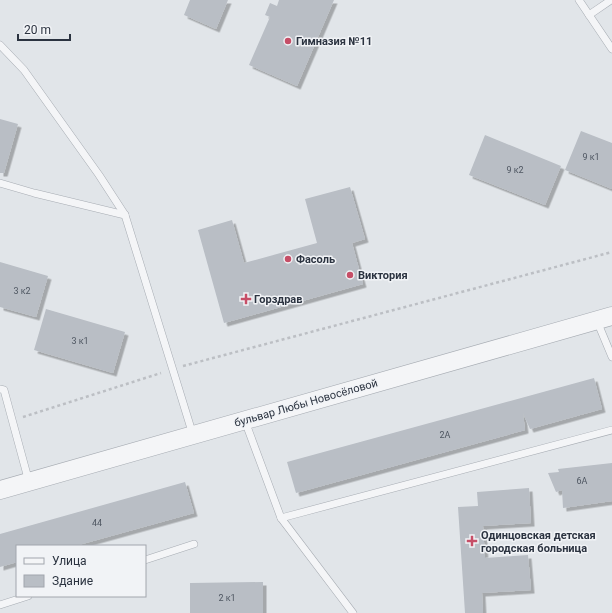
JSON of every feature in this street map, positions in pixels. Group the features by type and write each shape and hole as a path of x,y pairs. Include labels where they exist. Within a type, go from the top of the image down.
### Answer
{"street":[{"name":"бульвар Любы Новосёловой","path":"0,490 605,318"}],"lane":[{"path":"579,0 612,49"},
{"path":"589,15 611,0"},
{"path":"0,45 24,70 125,215 193,435"},
{"path":"0,183 34,193 125,215"},
{"path":"605,318 612,357"},
{"path":"0,389 4,390 29,482"},
{"path":"245,420 281,518 353,613"},
{"path":"281,518 612,430"},
{"path":"146,560 194,544"},
{"path":"0,605 25,597"}],"path":[{"path":"12,421 172,369 612,252"}],"building":[{"path":"190,0 228,0 216,29 184,15"},
{"name":"Гимназия №11","path":"279,0 334,0 297,86 249,65 270,17 265,15 270,3 277,6"},
{"path":"0,119 18,124 4,173 0,173"},
{"path":"581,131 612,143 612,189 565,170"},
{"path":"485,135 561,166 545,205 469,175"},
{"path":"350,187 365,239 352,243 363,284 224,323 198,230 232,220 244,263 317,243 305,199"},
{"path":"0,262 48,276 36,317 0,307"},
{"path":"46,309 125,332 113,373 34,350"},
{"path":"594,378 602,409 530,429 523,413 525,430 296,493 287,462"},
{"path":"612,463 612,501 563,508 562,490 556,492 548,473 559,472 558,469"},
{"path":"185,482 194,513 79,545 16,545 16,562 0,567 0,534"},
{"name":"Одинцовская детская городская больница","path":"529,488 531,523 483,526 485,558 528,555 531,590 482,593 483,613 465,613 458,507 478,506 477,492"},
{"path":"263,582 263,613 190,613 190,583"}],"place":[{"name":"Гимназия №11","path":"288,41"},
{"name":"Фасоль","path":"288,259"},
{"name":"Виктория","path":"350,275"},
{"name":"Горздрав","path":"246,299"},
{"name":"Одинцовская детская городская больница","path":"472,541"}]}
